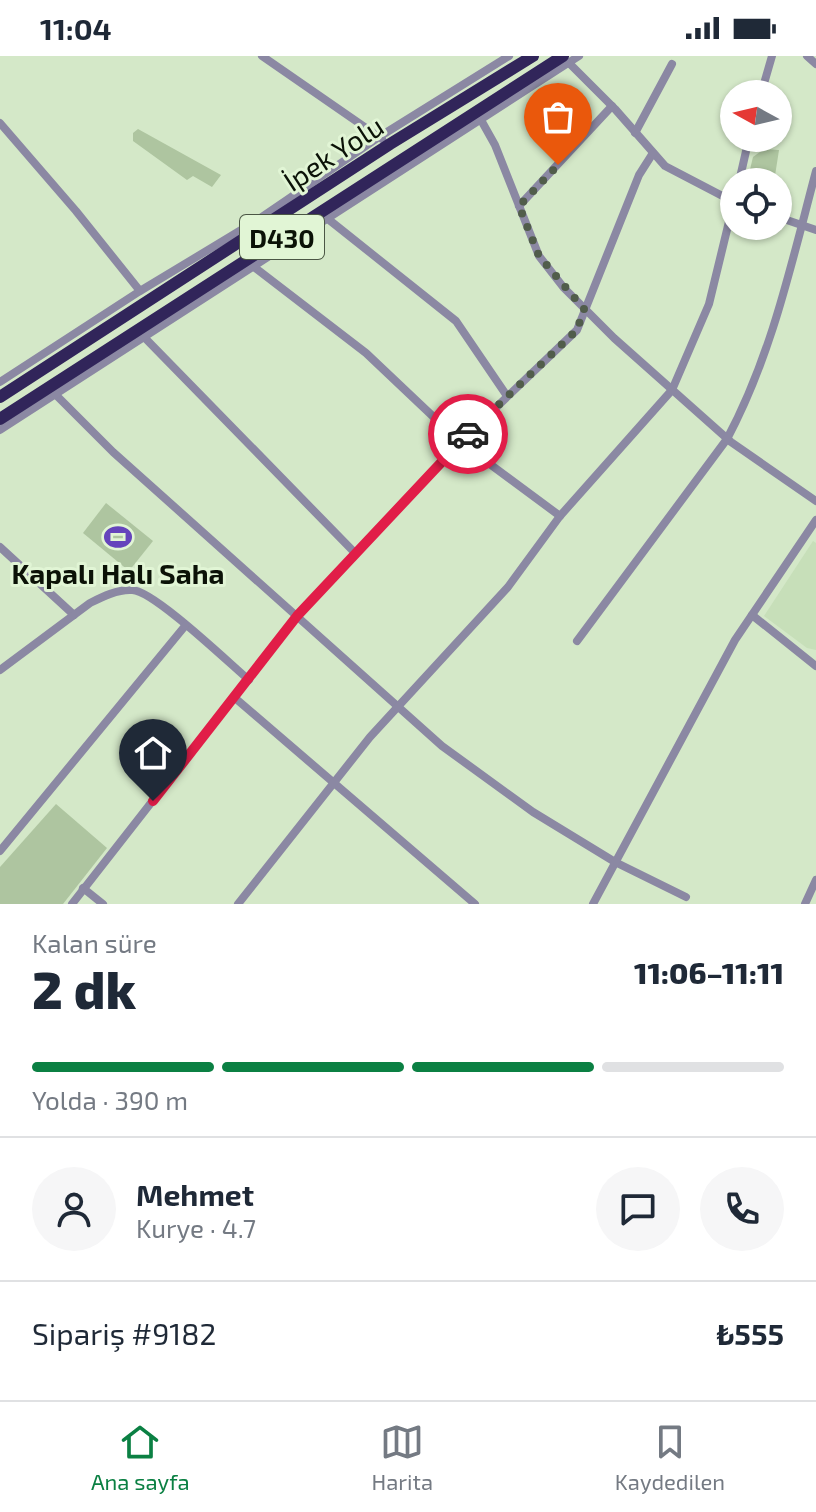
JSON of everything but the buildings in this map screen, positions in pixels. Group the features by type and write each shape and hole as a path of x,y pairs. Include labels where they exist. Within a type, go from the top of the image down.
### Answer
{"highway":[{"name":"İpek Yolu","path":"0,397 384,141 533,56"},
{"name":"D430","path":"0,419 566,59"}],"street":[{"path":"262,56 384,141"},
{"path":"0,382 140,291 384,141 509,56"},
{"path":"0,430 481,120 566,59 579,56"},
{"path":"765,80 772,56"},
{"path":"807,56 816,64"},
{"path":"566,59 665,166 720,195"},
{"path":"635,133 672,64"},
{"path":"519,206 612,106"},
{"path":"481,120 495,145 539,256 584,309 727,439 816,501"},
{"path":"0,123 140,291"},
{"path":"72,904 297,616 460,442 577,330 639,175 653,153"},
{"path":"577,641 727,439 742,410 780,307 816,171"},
{"path":"328,219 456,321 507,396"},
{"path":"792,221 816,230"},
{"path":"238,904 333,781 508,587 560,516 672,390 709,304 725,240"},
{"path":"254,267 366,353 460,442 560,516"},
{"path":"144,337 356,554"},
{"path":"55,394 113,452 442,746 533,812 615,862 686,897"},
{"path":"593,904 735,640 816,520"},
{"path":"0,547 74,615"},
{"path":"0,669 105,596 133,589 154,600 249,680"},
{"path":"752,615 816,666"},
{"path":"0,851 185,626"},
{"path":"235,698 475,904"},
{"path":"805,904 816,880"},
{"path":"83,888 103,904"}],"shaded area":[{"path":"138,129 221,175 212,187 193,176 187,180 133,141 133,133"},
{"path":"760,152 779,152 776,168 750,168 753,157"},
{"name":"Kapalı Halı Saha","path":"106,503 153,541 129,571 83,533"},
{"path":"813,541 816,543 816,650 807,648 764,616"},
{"path":"56,804 107,848 63,904 0,904 0,867"}],"way so far":[{"path":"468,434 577,330 584,309 539,256 519,206 558,165"}],"place":[{"name":"Kapalı Halı Saha","path":"118,537"}],"route":[{"path":"153,801 297,616 468,434"}]}
